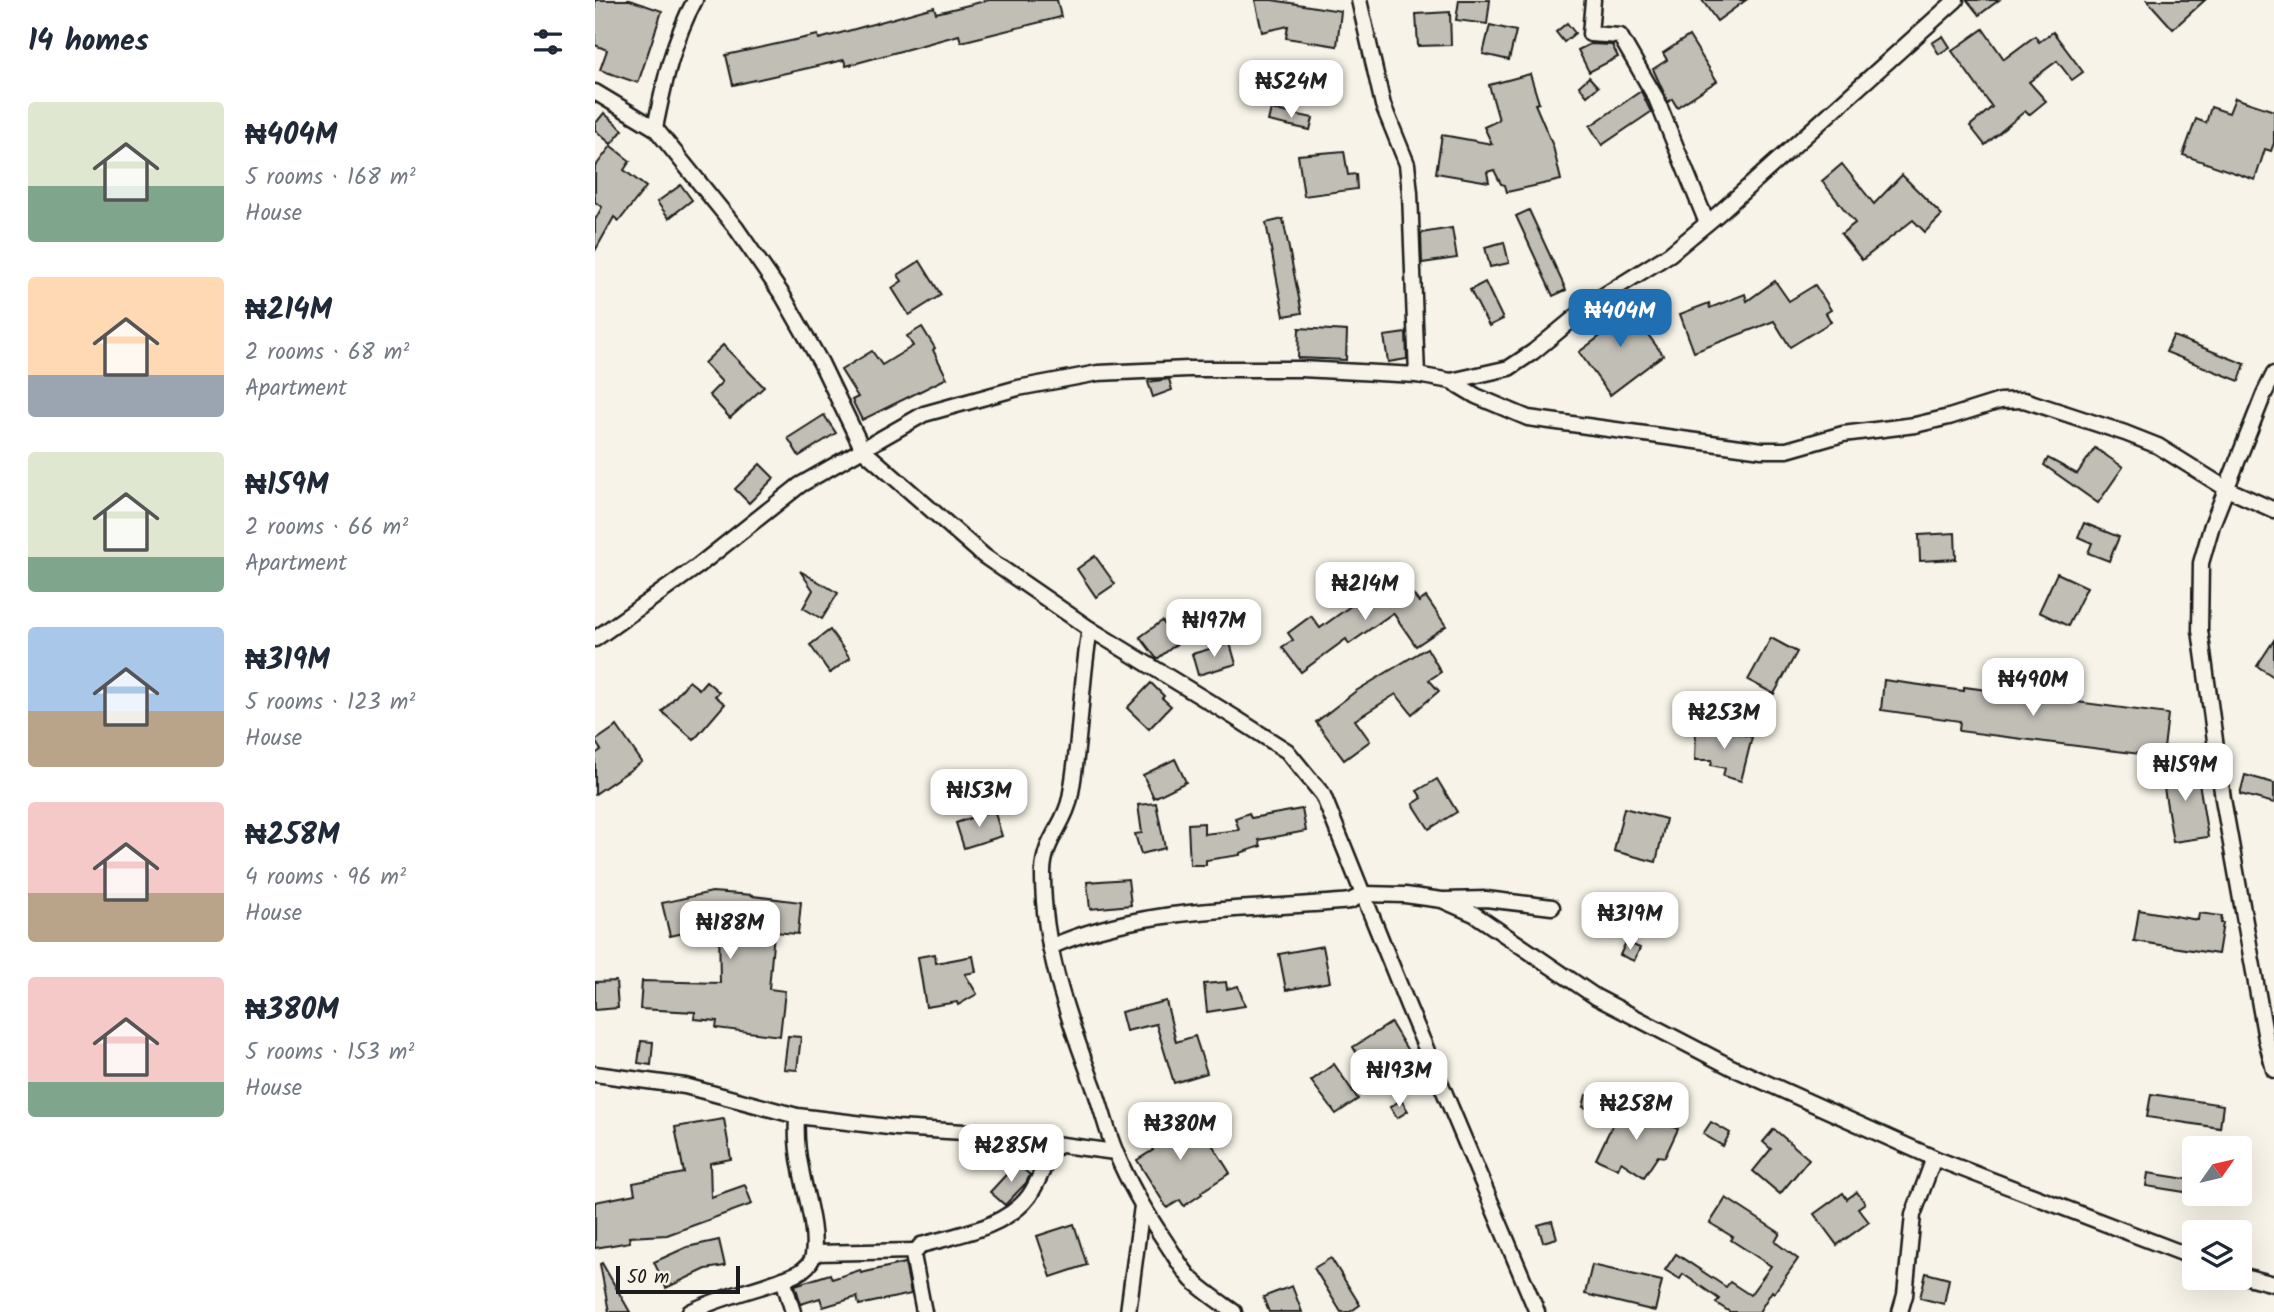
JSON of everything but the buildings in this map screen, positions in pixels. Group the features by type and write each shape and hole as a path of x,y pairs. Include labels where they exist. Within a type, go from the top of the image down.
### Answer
{"street":[{"path":"656,128 666,72 683,22 695,0"},
{"path":"1359,0 1383,105 1407,164 1416,375"},
{"path":"1593,0 1590,34 1619,36 1656,98 1707,223"},
{"path":"1451,381 1509,368 1533,352 1595,301 1669,254 1956,0"},
{"path":"595,92 656,128 736,228 783,296 821,363 863,450 984,556 1090,629 1287,751 1324,795 1408,1006 1537,1312"},
{"path":"595,639 698,566 800,485 924,414 1018,388 1098,373 1276,369 1416,375 1451,381 1476,396 1528,418 1762,450 1787,450 1843,434 1915,425 2000,401 2024,400 2158,446 2227,489 2274,510"},
{"path":"2274,374 2212,525 2201,563 2200,630 2223,799 2266,1039 2274,1070"},
{"path":"1090,629 1083,669 1078,746 1070,802 1045,849 1044,905 1050,947 1076,1039 1115,1152 1142,1206 1191,1279 1234,1312"},
{"path":"1050,947 1076,936 1134,920 1210,910 1350,901 1364,894 1405,895 1442,900 1486,899 1552,907"},
{"path":"1442,900 1473,914 1596,997 1731,1067 1934,1158 2182,1253"},
{"path":"595,1074 685,1086 797,1116 897,1128 964,1132 1115,1152"},
{"path":"690,1312 711,1301 800,1273 811,1263 814,1253 811,1219 796,1142 797,1116"},
{"path":"924,1312 913,1255 915,1251 921,1245 994,1223 1011,1213 1028,1197 1051,1152 1057,1146"},
{"path":"1900,1312 1905,1296 1913,1215 1934,1158"},
{"path":"1128,1312 1142,1206"},
{"path":"814,1253 915,1251"},
{"path":"2252,1278 2274,1284"},
{"path":"783,1279 793,1312"}]}
